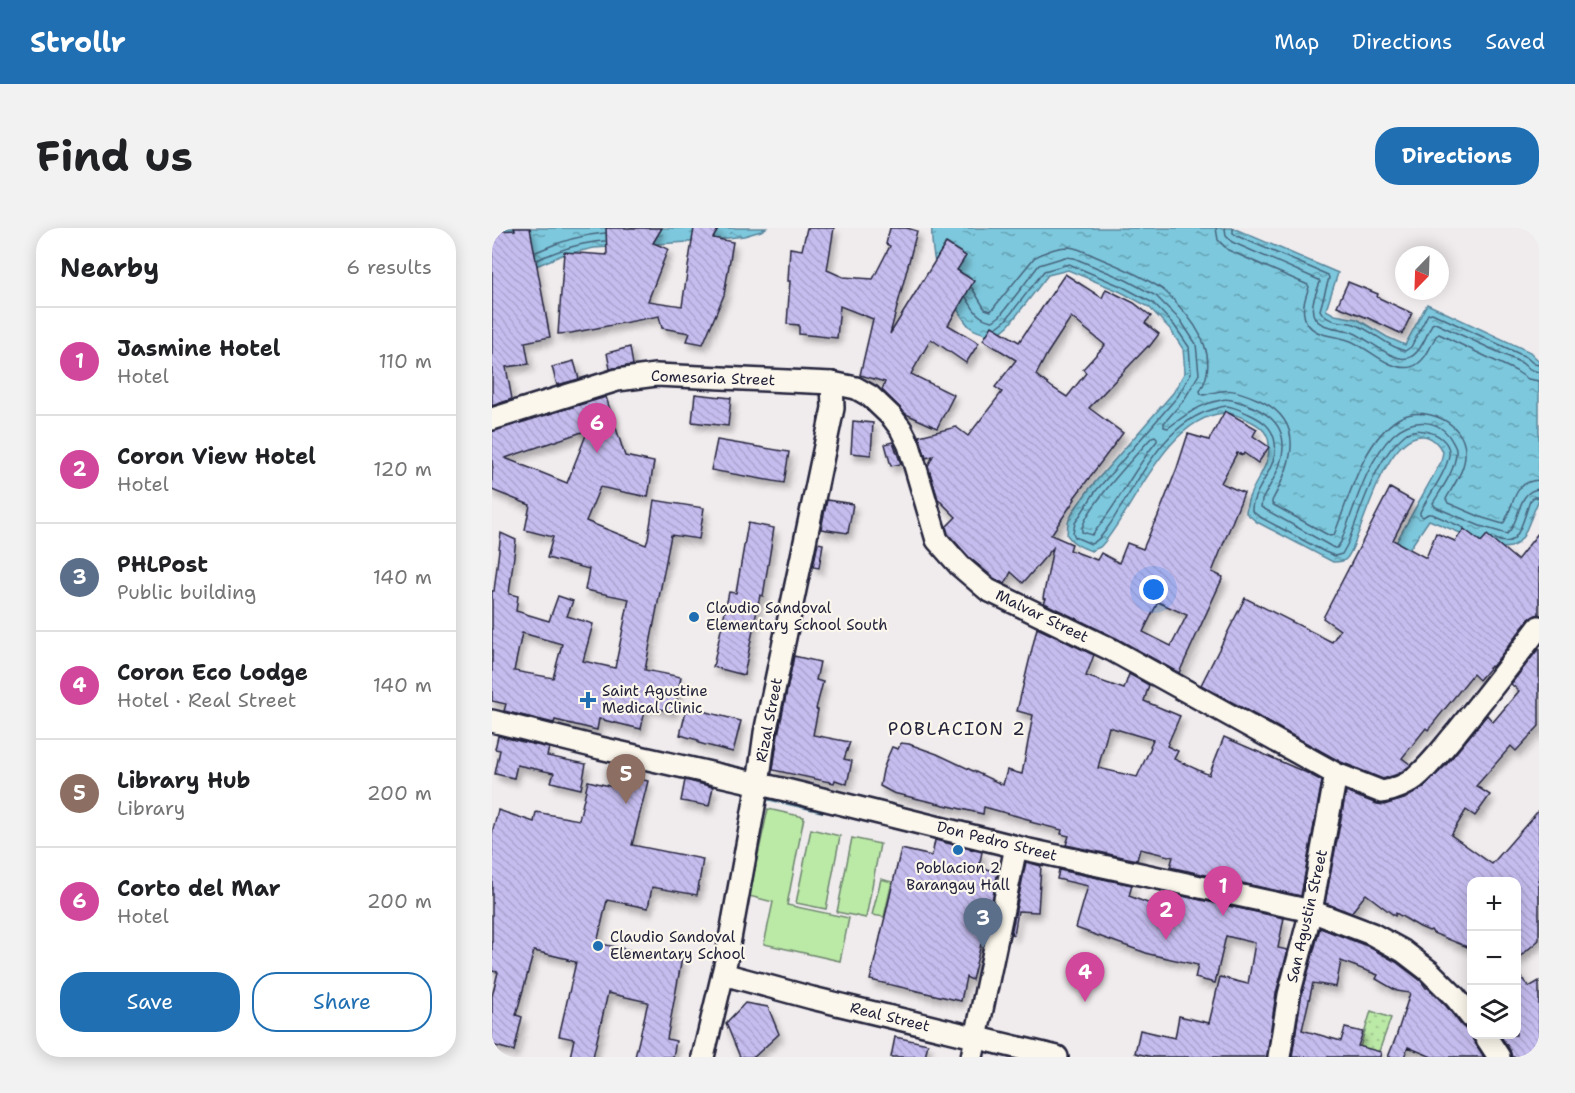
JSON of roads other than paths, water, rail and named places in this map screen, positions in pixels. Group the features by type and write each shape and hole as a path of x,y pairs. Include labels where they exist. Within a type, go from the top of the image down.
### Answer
{"street":[{"name":"Comesaria Street","path":"492,419 617,380 639,376 832,383"},
{"name":"Malvar Street","path":"832,383 856,388 870,396 892,417 909,445 937,540 960,566 988,590 1121,655 1336,774 1382,792 1395,789 1415,778 1483,700 1539,627"},
{"name":"Rizal Street","path":"703,1057 723,974 758,784 765,733 833,408 832,383"},
{"name":"Don Pedro Street","path":"492,721 1016,847 1311,911 1372,934 1403,951 1429,971 1467,1012"},
{"name":"San Agustin Street","path":"1279,1057 1289,995 1311,911 1336,774"},
{"path":"974,1048 1016,847"},
{"name":"Real Street","path":"723,974 812,998 974,1048 1058,1057"},
{"path":"1487,1039 1499,1057"}],"water":[{"path":"492,228 766,228 744,236 594,248 562,255 501,281 492,289"},
{"path":"932,228 1233,228 1338,273 1326,310 1335,315 1357,319 1405,345 1427,304 1530,352 1539,361 1539,499 1524,535 1518,543 1503,548 1429,520 1394,572 1384,564 1441,462 1443,452 1439,446 1432,439 1422,436 1410,439 1390,460 1374,492 1350,554 1343,561 1333,562 1257,522 1246,513 1250,495 1263,471 1269,453 1269,444 1264,431 1258,425 1227,413 1207,417 1178,437 1153,468 1103,544 1091,551 1081,547 1067,535 1068,522 1074,510 1090,488 1173,393 1185,372 1183,349 1170,329 1149,307 1121,292 1068,270 1048,275 1009,325 996,336 976,331 963,318 938,274 933,251"}],"waterway":[{"path":"762,796 823,810"}],"place":[{"name":"Corto del Mar","path":"597,453"},
{"name":"Claudio Sandoval Elementary School South","path":"694,617"},
{"name":"Saint Agustine Medical Clinic","path":"588,700"},
{"name":"Library Hub","path":"626,804"},
{"name":"Poblacion 2 Barangay Hall","path":"958,850"},
{"name":"Jasmine Hotel","path":"1223,916"},
{"name":"Coron View Hotel","path":"1166,940"},
{"name":"Claudio Sandoval Elementary School","path":"598,946"},
{"name":"PHLPost","path":"983,948"},
{"name":"Coron Eco Lodge","path":"1085,1002"}],"district":[{"name":"POBLACION 2","path":"957,729"}]}
